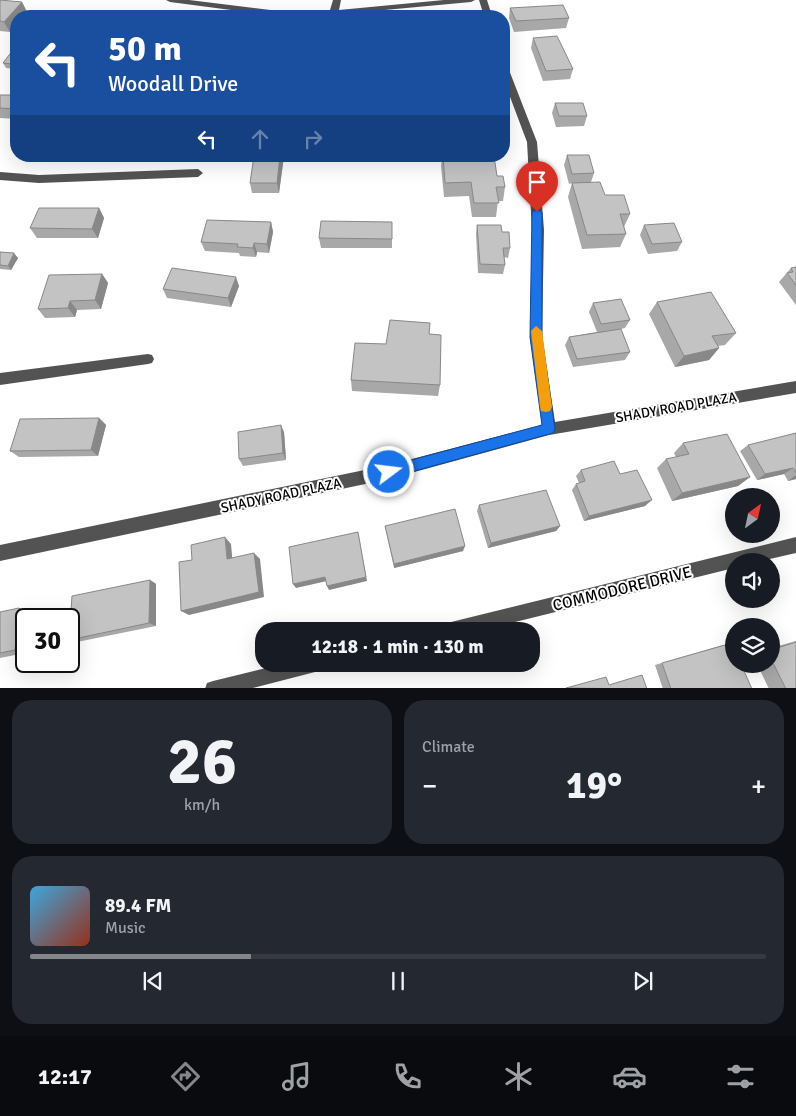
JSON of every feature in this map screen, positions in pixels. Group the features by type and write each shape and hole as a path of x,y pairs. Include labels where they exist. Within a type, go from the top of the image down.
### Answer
{"street":[{"path":"170,0 248,10"},
{"path":"365,10 470,0"},
{"path":"510,85 532,142 538,230 536,337 549,429"},
{"path":"0,176 39,179 198,173"},
{"path":"0,379 148,359"},
{"name":"SHADY ROAD PLAZA","path":"0,553 389,472 549,429 796,387"},
{"name":"COMMODORE DRIVE","path":"484,622 796,545"},
{"path":"213,688 281,672"}],"building":[{"path":"0,0 22,2 15,10 10,10 10,15 4,22 0,21"},
{"path":"563,5 569,18 516,21 510,8"},
{"path":"557,36 573,69 546,71 533,38"},
{"path":"10,54 10,64 3,63"},
{"path":"0,95 10,95 10,109 0,108"},
{"path":"555,103 583,103 587,116 559,116"},
{"path":"567,155 589,155 594,173 572,174"},
{"path":"253,162 279,162 277,183 250,183"},
{"path":"443,162 495,162 497,176 503,176 505,187 496,187 499,203 474,203 471,182 445,183"},
{"path":"600,182 605,195 624,195 630,214 620,214 626,234 587,235 572,183"},
{"path":"39,208 99,208 92,229 30,228"},
{"path":"207,220 271,222 267,244 254,243 253,248 237,247 238,244 201,242"},
{"path":"321,221 392,222 392,239 319,238"},
{"path":"674,223 682,242 652,244 644,225"},
{"path":"477,225 501,225 502,232 509,232 510,248 503,248 505,265 480,264"},
{"path":"0,252 14,253 8,266 0,265"},
{"path":"796,267 796,285 787,273 793,272 791,268"},
{"path":"172,268 236,277 228,298 163,289"},
{"path":"102,274 95,300 70,301 68,308 38,309 49,275"},
{"path":"711,292 736,333 712,336 719,348 684,356 657,302"},
{"path":"621,299 630,320 601,324 593,303"},
{"path":"390,320 430,323 429,334 441,335 440,385 351,380 355,343 386,344"},
{"path":"621,329 630,352 577,359 569,337"},
{"path":"99,418 91,450 10,451 20,419"},
{"path":"281,425 283,453 239,459 238,432"},
{"path":"796,433 796,473 793,468 765,474 748,445"},
{"path":"727,434 750,477 682,493 666,459 689,454 683,443"},
{"path":"614,461 620,474 637,470 652,500 589,516 576,484 585,481 581,470"},
{"path":"546,490 560,526 491,543 479,505"},
{"path":"455,509 465,546 394,564 385,526"},
{"path":"358,532 366,577 327,586 325,577 293,584 289,547"},
{"path":"225,537 227,559 254,553 259,592 181,611 179,562 192,560 191,545"},
{"path":"150,580 149,623 80,638 80,608 71,608 72,596"},
{"path":"15,609 15,650 0,653 0,612"},
{"path":"796,642 796,688 786,688 778,673 780,673 780,647"},
{"path":"725,645 725,673 745,673 752,688 671,688 662,663"},
{"path":"642,675 647,688 566,688 606,677 609,685"}],"slow traffic":[{"path":"536,331 546,407"}],"route":[{"path":"389,472 549,429 536,337 537,212"}]}
